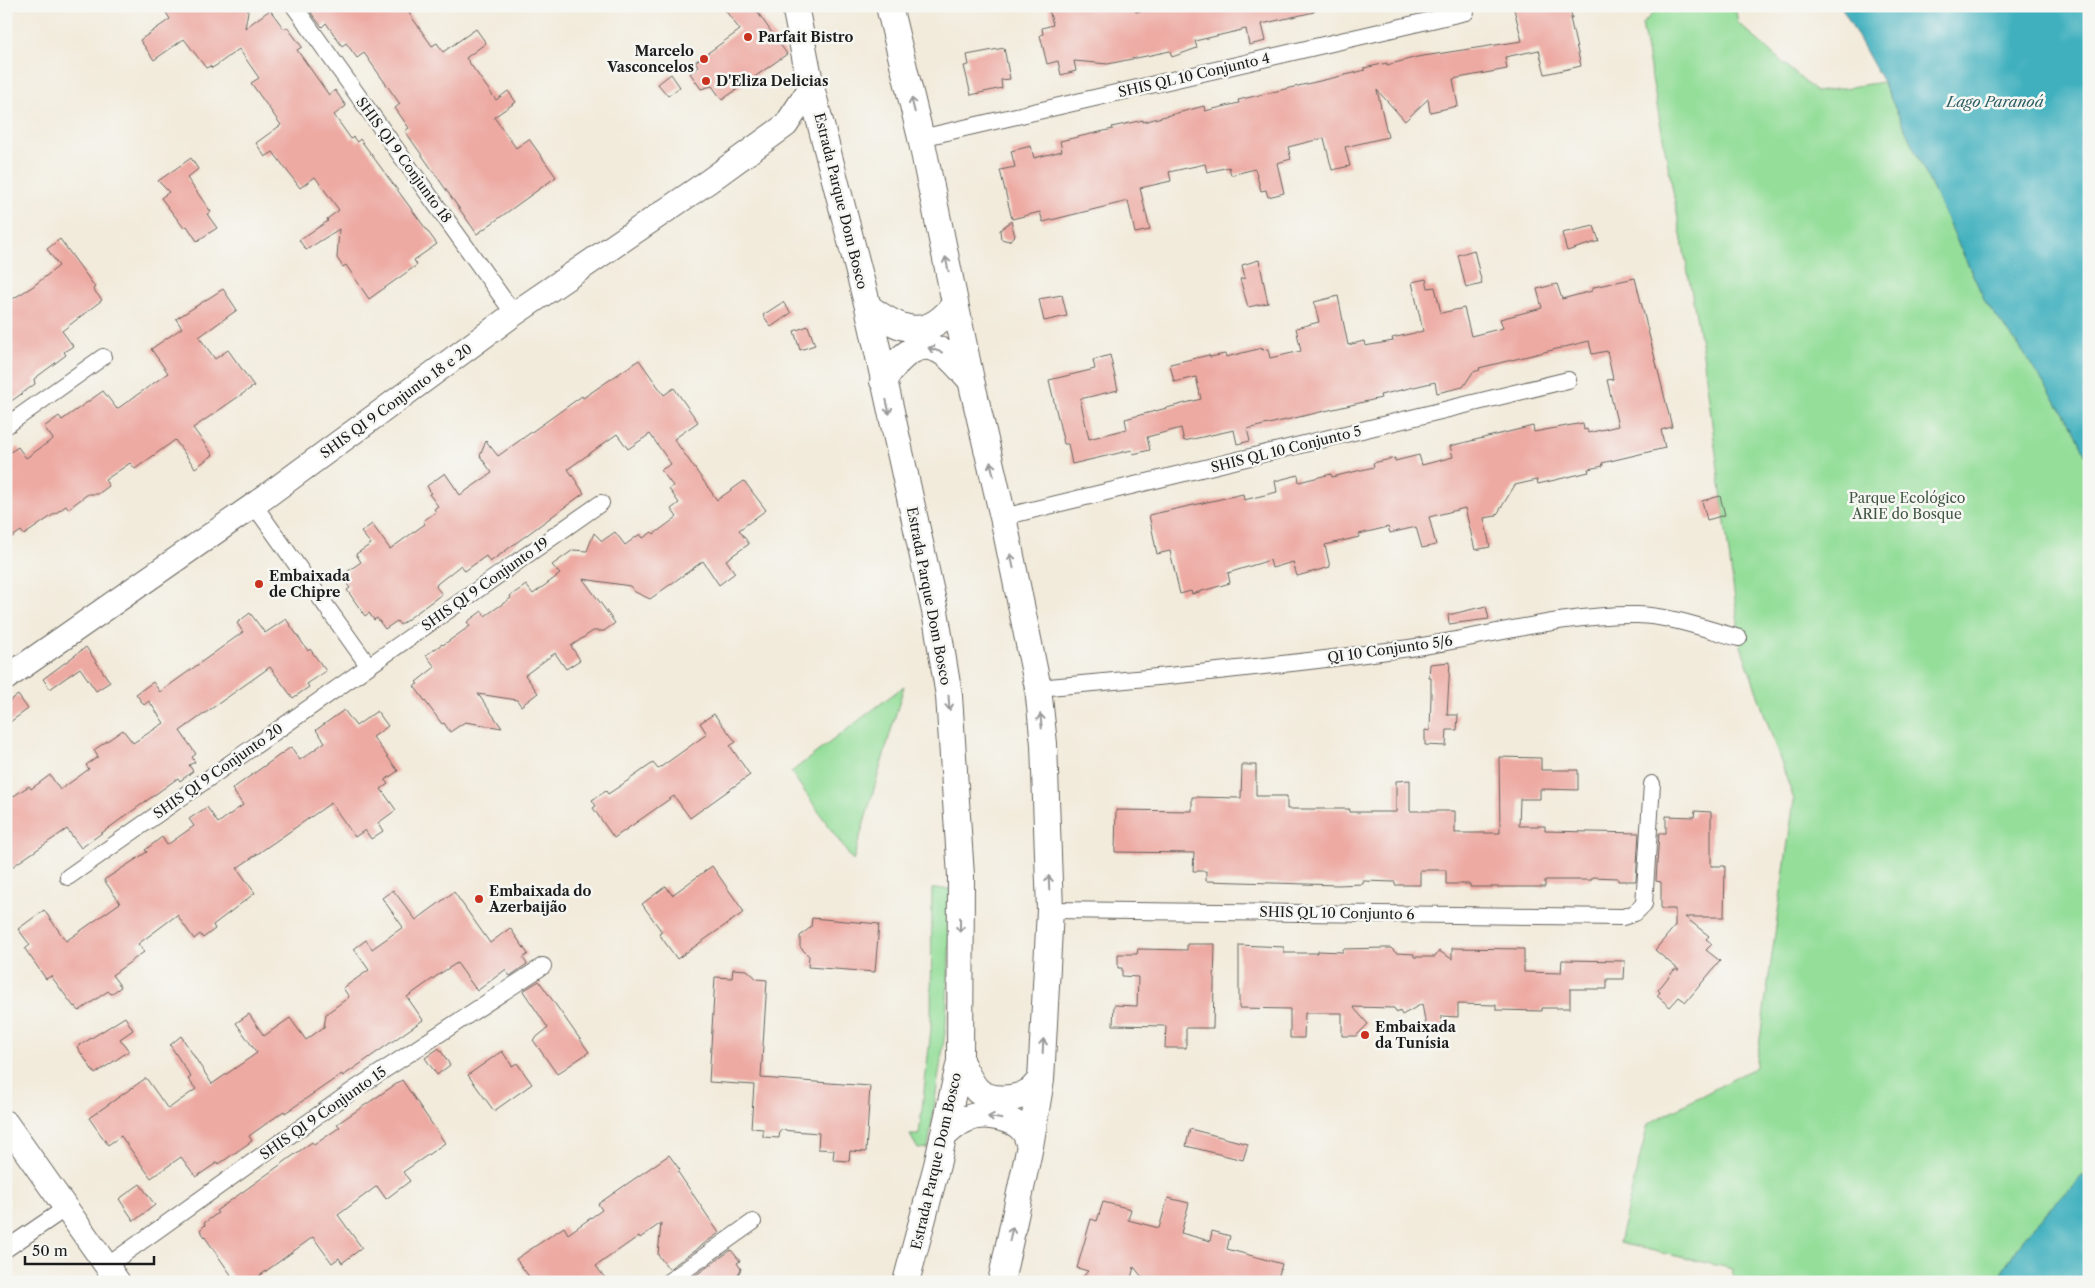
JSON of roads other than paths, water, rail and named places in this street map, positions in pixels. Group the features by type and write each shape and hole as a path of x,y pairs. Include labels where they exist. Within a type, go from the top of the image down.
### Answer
{"main road":[{"name":"Estrada Parque Dom Bosco","path":"795,6 812,87 868,308 882,381 935,611 949,696 961,876 960,1061 937,1165 906,1282"},
{"path":"889,6 921,138 971,380 1003,517 1038,688 1044,744 1050,910 1041,1080 1030,1146 1001,1282"},
{"path":"868,308 888,322 914,329 930,327 938,323 947,316 956,304"},
{"path":"882,381 894,363 909,352 922,346 935,348 948,356 971,380"},
{"path":"960,1061 978,1091 988,1096 1004,1098 1018,1096 1030,1091 1041,1080"},
{"path":"943,1136 960,1122 970,1117 984,1116 1014,1123 1025,1132 1030,1146"}],"street":[{"name":"SHIS QI 9 Conjunto 18","path":"294,6 514,314"},
{"name":"SHIS QL 10 Conjunto 4","path":"921,138 1466,12"},
{"name":"SHIS QI 9 Conjunto 18 e 20","path":"6,678 254,505 514,314 709,181 786,125 812,87"},
{"path":"786,125 800,123 810,126 824,136"},
{"path":"6,426 103,357"},
{"name":"SHIS QL 10 Conjunto 5","path":"1003,517 1568,380"},
{"name":"SHIS QI 9 Conjunto 19","path":"368,665 601,503"},
{"path":"254,505 368,665"},
{"name":"QI 10 Conjunto 5/6","path":"1038,688 1224,671 1404,649 1577,618 1637,615 1668,618 1739,638"},
{"name":"SHIS QI 9 Conjunto 20","path":"68,877 368,665"},
{"name":"SHIS QL 10 Conjunto 6","path":"1050,910 1623,917 1634,913 1644,904 1652,784"},
{"name":"SHIS QI 9 Conjunto 15","path":"113,1274 352,1091 543,966"},
{"path":"6,1124 113,1274"},
{"path":"6,1249 66,1208"},
{"path":"668,1282 753,1222"}],"water":[{"name":"Lago Paranoá","path":"1841,6 2089,6 2089,462 2074,429 2019,346 1986,303 1883,82"},
{"path":"2089,1173 2089,1282 1996,1282 2023,1238 2081,1177"}],"place":[{"name":"Parfait Bistro","path":"748,37"},
{"name":"Marcelo Vasconcelos","path":"704,59"},
{"name":"D'Eliza Delicias","path":"706,81"},
{"name":"Embaixada de Chipre","path":"259,584"},
{"name":"Embaixada do Azerbaijão","path":"479,899"},
{"name":"Embaixada da Tunísia","path":"1365,1035"}],"park label":[{"name":"Parque Ecológico ARIE do Bosque","path":"1907,506"}]}
